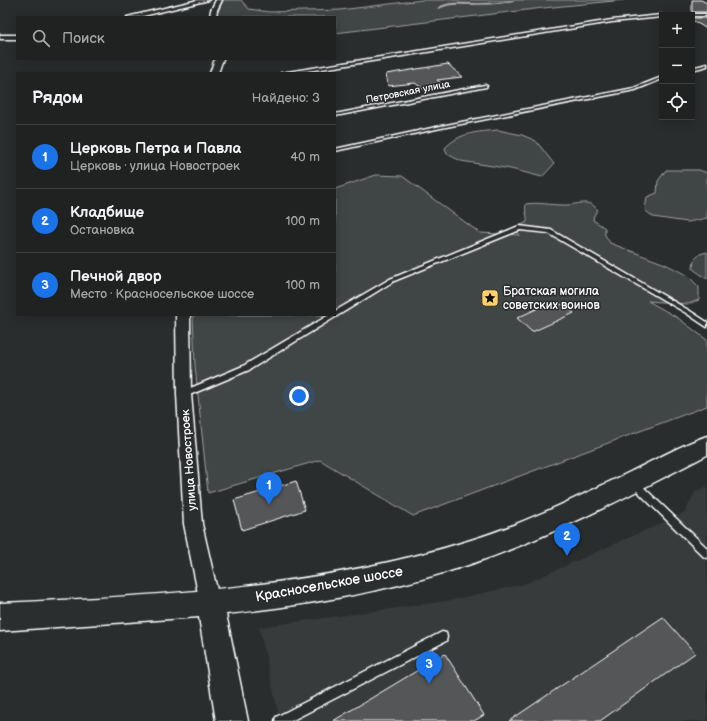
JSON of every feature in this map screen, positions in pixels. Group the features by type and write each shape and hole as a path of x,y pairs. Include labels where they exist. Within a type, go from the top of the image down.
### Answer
{"main road":[{"name":"Красносельское шоссе","path":"0,617 210,603 273,596 378,578 471,552 546,524 707,445"},
{"path":"210,603 232,721"}],"street":[{"path":"134,16 206,0"},
{"path":"213,16 214,10 219,0"},
{"path":"0,37 16,37"},
{"path":"214,72 219,60"},
{"name":"улица Новостроек","path":"184,316 184,394 193,524 210,603"}],"lane":[{"path":"695,15 707,16"},
{"path":"290,72 612,21 659,16"},
{"path":"695,68 707,65"},
{"path":"336,150 441,127 635,89 659,79"},
{"name":"Петровская улица","path":"336,115 485,86"},
{"path":"336,314 392,280 519,228 549,232 688,312 707,325"},
{"path":"184,394 246,368 332,316"},
{"path":"632,482 707,554"},
{"path":"280,721 442,637"}],"shaded area":[{"path":"223,0 241,0 249,9 269,12 340,10 422,0 624,0 543,8 336,33 336,16 216,16"},
{"path":"498,130 522,135 536,141 554,164 542,177 511,169 461,161 447,154 445,148 463,136 483,131"},
{"path":"666,170 699,170 707,173 707,218 688,222 653,217 645,210 647,197 657,193 658,181"},
{"path":"376,175 402,176 480,233 520,235 517,232 519,226 527,222 525,209 526,204 536,203 568,205 586,203 594,206 598,210 594,215 593,220 605,228 605,235 610,243 665,264 687,275 699,287 699,300 688,304 648,301 678,318 707,340 707,406 413,516 320,460 208,493 195,366 193,316 336,316 336,189"},
{"path":"707,252 707,279 693,269 694,260 700,254"},
{"path":"707,486 707,721 280,721 259,627 447,601 524,584 685,512 695,492"}],"building":[{"path":"692,0 701,0 707,3 707,12 692,12"},
{"path":"695,18 707,18 707,29 695,22"},
{"path":"448,64 462,77 437,80 444,86 426,91 415,83 388,86 386,74"},
{"path":"549,303 564,305 574,313 532,332 517,318"},
{"path":"296,481 305,510 242,530 234,500"},
{"path":"663,617 695,653 600,721 509,721"},
{"path":"445,654 484,715 474,721 333,721"}],"waterway":[{"path":"438,8 446,4 490,4 515,0"}],"place":[{"name":"Братская могила советских воинов","path":"490,298"},
{"name":"Церковь Петра и Павла","path":"269,505"},
{"name":"Кладбище","path":"567,556"},
{"name":"Печной двор","path":"429,684"}]}
